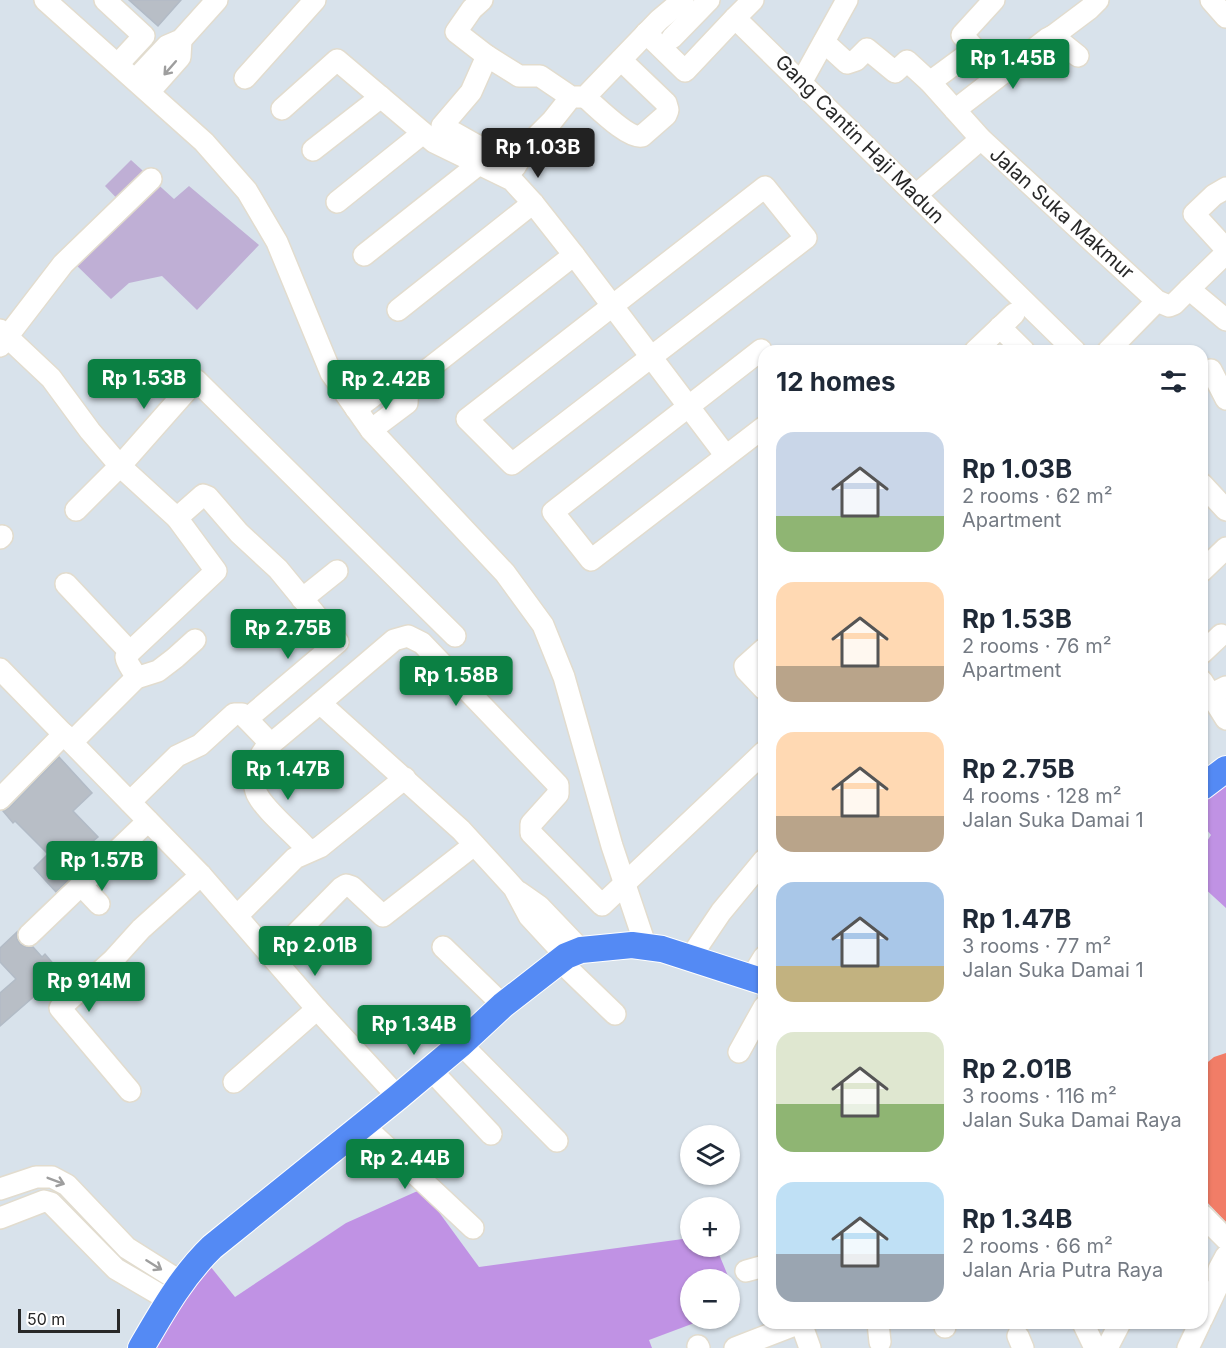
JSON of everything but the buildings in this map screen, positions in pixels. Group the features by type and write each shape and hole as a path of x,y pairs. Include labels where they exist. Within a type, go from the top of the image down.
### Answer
{"main road":[{"path":"1208,782 1226,769"},
{"path":"141,1348 175,1291 198,1260 212,1247 431,1070 503,1005 569,955 632,945 662,949 690,958 758,972"}],"street":[{"path":"45,0 204,142 247,191 277,242 331,373 371,430 505,573 543,625 564,677 612,846 646,947"},
{"path":"105,0 144,36 118,64"},
{"path":"142,86 180,57 181,40 217,0"},
{"path":"244,78 315,0"},
{"path":"282,109 338,60 381,97 432,130 515,167 528,146 552,122 683,0"},
{"path":"672,38 709,0"},
{"path":"646,33 685,71 753,0"},
{"path":"802,81 848,0"},
{"path":"930,82 975,49 962,35 994,0"},
{"path":"1211,0 1226,17"},
{"path":"471,3 456,32 487,56 519,76 540,75 578,97 628,133 638,137 642,136 669,110 666,103 621,60"},
{"path":"955,110 1053,36 1089,3"},
{"name":"Gang Cantin Haji Madun","path":"735,18 802,81 871,152 1069,345"},
{"path":"1053,36 1078,56"},
{"name":"Jalan Suka Makmur","path":"824,42 847,63 856,60 867,49 895,72 907,61 930,82 981,139 1157,301"},
{"path":"337,202 432,130 471,92 487,56"},
{"path":"312,150 381,97"},
{"path":"432,130 434,142 512,180 533,202 726,456"},
{"path":"916,195 981,139"},
{"path":"364,255 479,164"},
{"path":"136,678 126,657 216,571 177,518 120,466 90,431 51,378 3,338 63,264 151,179"},
{"path":"765,188 806,238 512,464 467,419 613,306 765,188"},
{"path":"1114,345 1157,301 1169,306 1174,304 1226,251 1194,214 1214,195 1226,188"},
{"path":"398,310 533,202"},
{"path":"356,409 389,384 408,385 574,255"},
{"path":"1190,289 1226,320"},
{"path":"981,345 1007,321 1021,345"},
{"path":"758,352 553,512 591,560 758,432"},
{"path":"1211,370 1226,399"},
{"path":"76,510 120,466 196,380 455,636"},
{"path":"371,430 407,403 408,385"},
{"path":"1208,490 1226,510"},
{"path":"177,518 203,495 208,497 239,533 278,569 338,643 247,719"},
{"path":"1208,565 1226,548"},
{"path":"302,599 336,570"},
{"path":"66,584 130,652"},
{"path":"1208,647 1221,635"},
{"path":"309,850 257,794 255,775 260,755 270,743 394,640 408,636 422,643 558,785 558,794 531,824 531,833 602,905 758,758"},
{"path":"0,799 136,678 158,671 195,640"},
{"path":"758,654 745,666 758,683"},
{"path":"2,674 68,738 199,873 317,1009 398,1097"},
{"path":"1213,688 1226,718"},
{"path":"320,703 405,778 474,844 514,888 540,906 569,955 615,1014"},
{"path":"130,802 177,756 195,749 227,718 239,713 270,743"},
{"path":"237,916 295,858 320,847 405,778"},
{"path":"29,935 148,821"},
{"path":"273,957 346,885 352,887 383,916 474,844"},
{"path":"690,958 721,912 758,867"},
{"path":"62,995 108,955 139,923 199,873"},
{"path":"130,1091 60,1008 114,960 141,929 199,873"},
{"path":"81,885 99,904"},
{"path":"443,947 503,1005"},
{"path":"234,1082 317,1009"},
{"path":"739,1052 758,1018"},
{"path":"461,1044 557,1141"},
{"path":"431,1070 491,1134"},
{"path":"363,1125 473,1228"},
{"path":"0,1189 36,1177 52,1177 67,1185 127,1248 175,1291"},
{"path":"0,1218 44,1201 51,1203 116,1269 175,1291"},
{"path":"84,1236 99,1219"},
{"path":"1208,1221 1226,1239"},
{"path":"1208,1305 1218,1281 1219,1269 1226,1256"},
{"path":"735,1348 784,1329"},
{"path":"802,1329 810,1348"},
{"path":"1086,1329 1095,1348"},
{"path":"1107,1348 1117,1329"},
{"path":"1188,1348 1197,1329"}],"shaded area":[{"path":"131,160 174,199 189,186 259,245 197,310 162,276 129,283 111,299 72,261 125,207 105,186"},
{"path":"1226,771 1226,908 1208,892 1208,840 1211,835 1208,831 1208,784"},
{"path":"1226,1053 1226,1222 1208,1203 1208,1062"},
{"path":"422,1189 479,1267 680,1239 680,1257 720,1257 725,1269 680,1269 680,1328 649,1340 652,1348 157,1348 155,1346 206,1261 235,1297 346,1223"}]}
